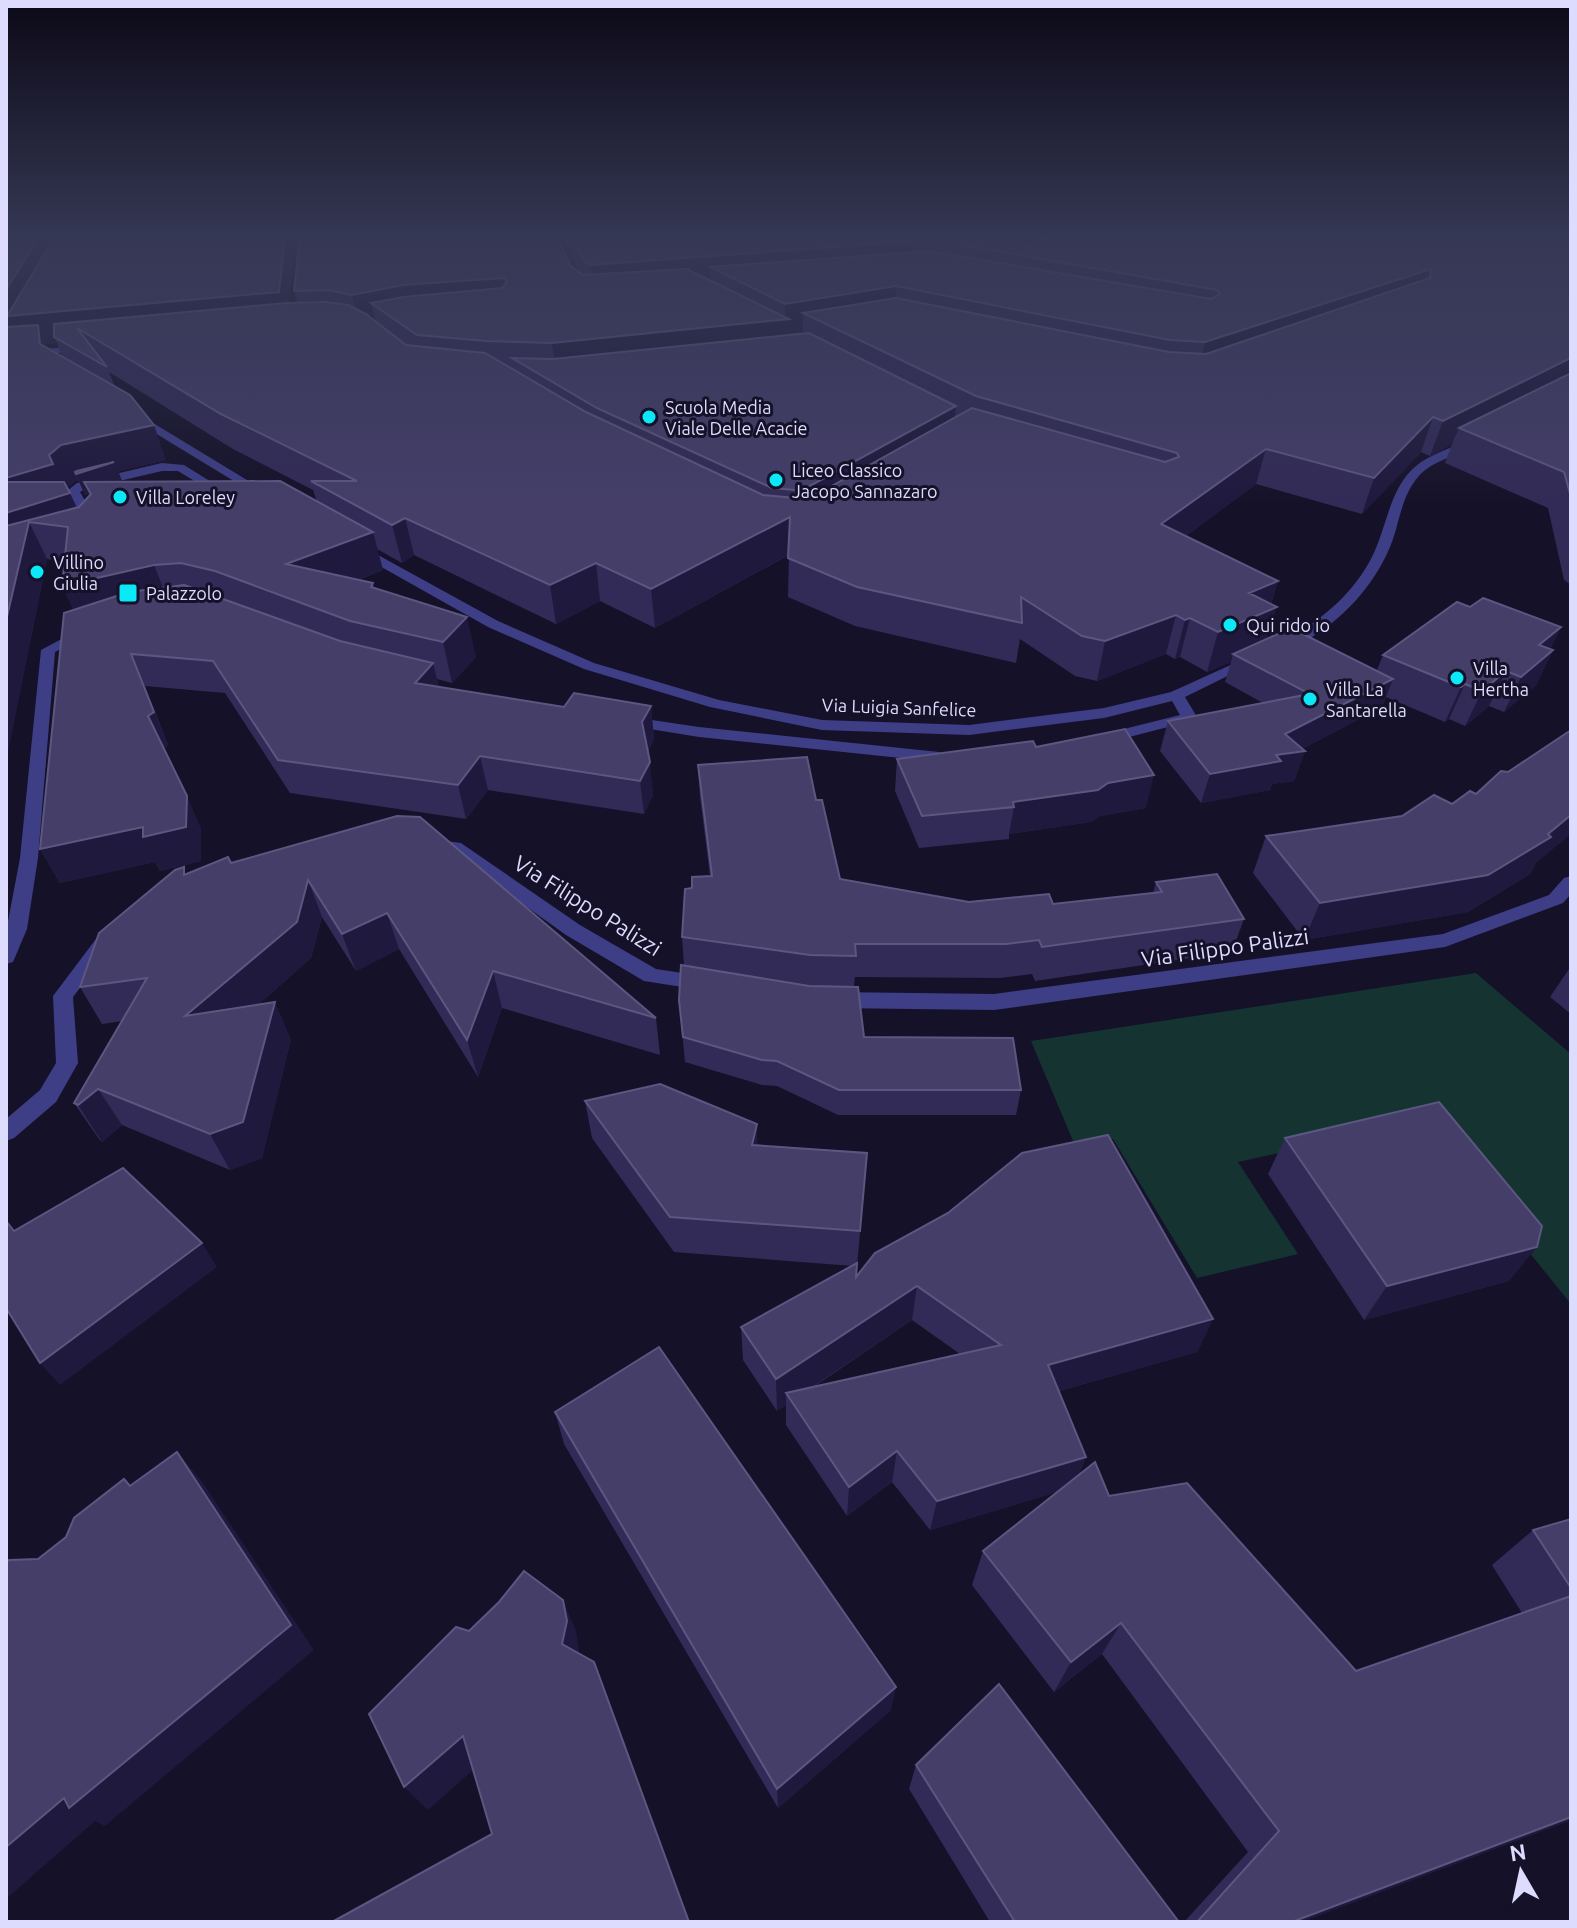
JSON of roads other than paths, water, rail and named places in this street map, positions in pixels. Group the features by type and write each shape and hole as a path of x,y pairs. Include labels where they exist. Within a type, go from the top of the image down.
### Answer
{"street":[{"path":"9,351 58,351 100,346"},
{"path":"58,351 59,371"},
{"path":"111,402 265,499"},
{"path":"1272,652 1300,639 1356,593 1380,553 1403,490 1420,468 1483,436"},
{"path":"89,538 97,531 73,491 81,486 162,467 180,467 235,501"},
{"name":"Via Luigia Sanfelice","path":"346,541 493,624 589,666 716,704 822,725 969,730 1104,713 1176,695 1259,658"},
{"path":"6,957 17,929 29,858 48,650 67,638 103,626"},
{"path":"1088,742 1189,717 1176,695"},
{"path":"609,718 699,732 925,758 954,756"},
{"name":"Via Filippo Palizzi","path":"408,843 455,847 573,930 651,976 730,988"},
{"name":"Via Filippo Palizzi","path":"809,1000 994,1002 1445,940 1556,899 1571,882"},
{"path":"6,1132 48,1096 61,1074 67,1063 63,996 99,945 118,929"}],"place":[{"name":"Scuola Media Viale Delle Acacie","path":"649,417"},
{"name":"Liceo Classico Jacopo Sannazaro","path":"776,480"},
{"name":"Villa Loreley","path":"120,497"},
{"name":"Villino Giulia","path":"37,572"},
{"name":"Palazzolo","path":"128,593"},
{"name":"Qui rido io","path":"1230,625"},
{"name":"Villa Hertha","path":"1457,678"},
{"name":"Villa La Santarella","path":"1310,699"}]}
